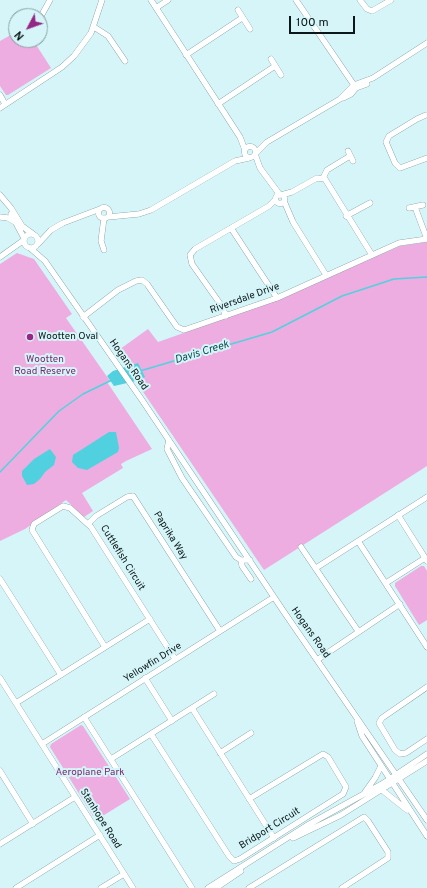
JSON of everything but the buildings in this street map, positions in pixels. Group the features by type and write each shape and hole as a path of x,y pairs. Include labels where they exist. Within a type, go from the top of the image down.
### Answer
{"street":[{"path":"0,108 71,60 85,44 94,27 102,0"},
{"path":"151,0 240,137 245,155 252,156"},
{"path":"156,8 168,0"},
{"path":"296,0 355,86"},
{"path":"360,0 366,9 372,11 391,0"},
{"path":"238,10 250,29"},
{"path":"186,55 242,18"},
{"path":"94,27 108,36 125,61"},
{"path":"355,86 366,85 373,78 427,43"},
{"path":"271,59 281,75"},
{"path":"218,104 275,66"},
{"path":"88,214 104,217 138,214 156,208 235,161 245,151 267,142 340,99 349,96 355,86"},
{"path":"0,95 6,104"},
{"path":"427,116 417,119 389,136 386,142 395,163 400,168 427,158"},
{"path":"240,137 252,147"},
{"path":"235,161 252,156 267,142"},
{"path":"252,147 252,156 272,185 326,275"},
{"path":"323,178 327,170 350,156"},
{"path":"226,316 221,305 192,264 190,257 194,251 317,178 323,178 326,180 346,216 372,255"},
{"path":"0,195 24,239 25,245 29,248"},
{"path":"0,195 11,208 22,226 37,237 38,244"},
{"path":"346,216 370,202"},
{"path":"423,205 412,207 427,239"},
{"path":"13,249 29,248 38,244 51,230 71,218 88,214 105,207 123,215"},
{"path":"100,209 98,213 104,217"},
{"path":"104,250 101,241 104,217 109,210"},
{"path":"0,217 8,218 15,222"},
{"path":"231,228 277,298"},
{"path":"0,256 13,249 24,239 26,235 51,230"},
{"name":"Riversdale Drive","path":"82,315 121,288 140,280 147,284 179,329 184,330 277,298 399,243 427,239"},
{"name":"Hogans Road","path":"38,244 45,261 142,400 274,597 427,820"},
{"name":"Hogans Road","path":"29,248 45,261"},
{"name":"Hogans Road","path":"169,440 167,449 179,472 235,555 241,560 242,566 250,579"},
{"name":"Paprika Way","path":"88,524 96,516 127,497 133,496 220,631"},
{"path":"316,568 427,497"},
{"name":"Cuttlefish Circuit","path":"105,647 32,530 34,524 63,506 70,508 88,524 175,659"},
{"path":"386,583 426,560 398,516"},
{"path":"358,541 427,646"},
{"path":"301,547 358,631"},
{"path":"241,560 250,560"},
{"path":"0,579 61,675"},
{"name":"Yellowfin Drive","path":"42,744 274,597"},
{"path":"317,660 400,604"},
{"path":"16,703 150,619"},
{"name":"Stanhope Road","path":"0,678 133,888"},
{"path":"145,678 172,721"},
{"path":"427,687 382,718 379,723 395,750 400,754 406,753 427,740"},
{"path":"111,759 214,694"},
{"path":"192,708 274,838"},
{"path":"84,717 192,888"},
{"name":"Hogans Road","path":"356,717 362,736 427,836"},
{"path":"220,753 251,733"},
{"name":"Bridport Circuit","path":"151,734 231,859 235,861 346,792 345,785 328,757 324,755 319,756 250,799"},
{"path":"277,846 334,819 382,790 397,776 427,754"},
{"path":"397,776 427,761"},
{"path":"364,794 381,766"},
{"path":"0,771 33,824"},
{"path":"208,888 255,860 306,826 391,781"},
{"path":"382,790 411,812"},
{"path":"0,844 75,797"},
{"path":"250,888 362,817 368,821 388,852 389,857 386,861 342,888"},
{"path":"16,888 100,835"},
{"path":"216,888 255,860"},
{"path":"101,888 124,874"}],"green space":[{"path":"8,36 8,48 38,48 51,68 6,95 0,86 0,41"},
{"path":"427,242 427,466 264,570 116,352 148,329 158,342 272,302 400,246"},
{"name":"Wootten Road Reserve","path":"17,253 34,259 72,314 66,318 110,381 107,382 152,449 121,464 123,468 82,493 93,511 84,517 66,500 25,529 0,541 0,264"},
{"path":"421,566 424,566 427,571 427,620 419,625 395,586 395,583"},
{"name":"Aeroplane Park","path":"81,725 130,799 96,820 96,814 93,816 50,747 51,744"}],"water":[{"path":"138,363 145,377 136,381 114,386 107,376 113,371"},
{"path":"109,432 116,432 119,448 118,452 87,470 78,468 72,462 73,455"},
{"path":"50,449 56,457 54,465 34,484 27,485 22,476 22,471 34,459"}],"waterway":[{"name":"Davis Creek","path":"140,371 272,332 342,296 394,279 427,277"},
{"name":"Davis Creek","path":"0,472 59,411 83,394 112,380"}],"place":[{"name":"Wootten Oval","path":"30,337"}]}
